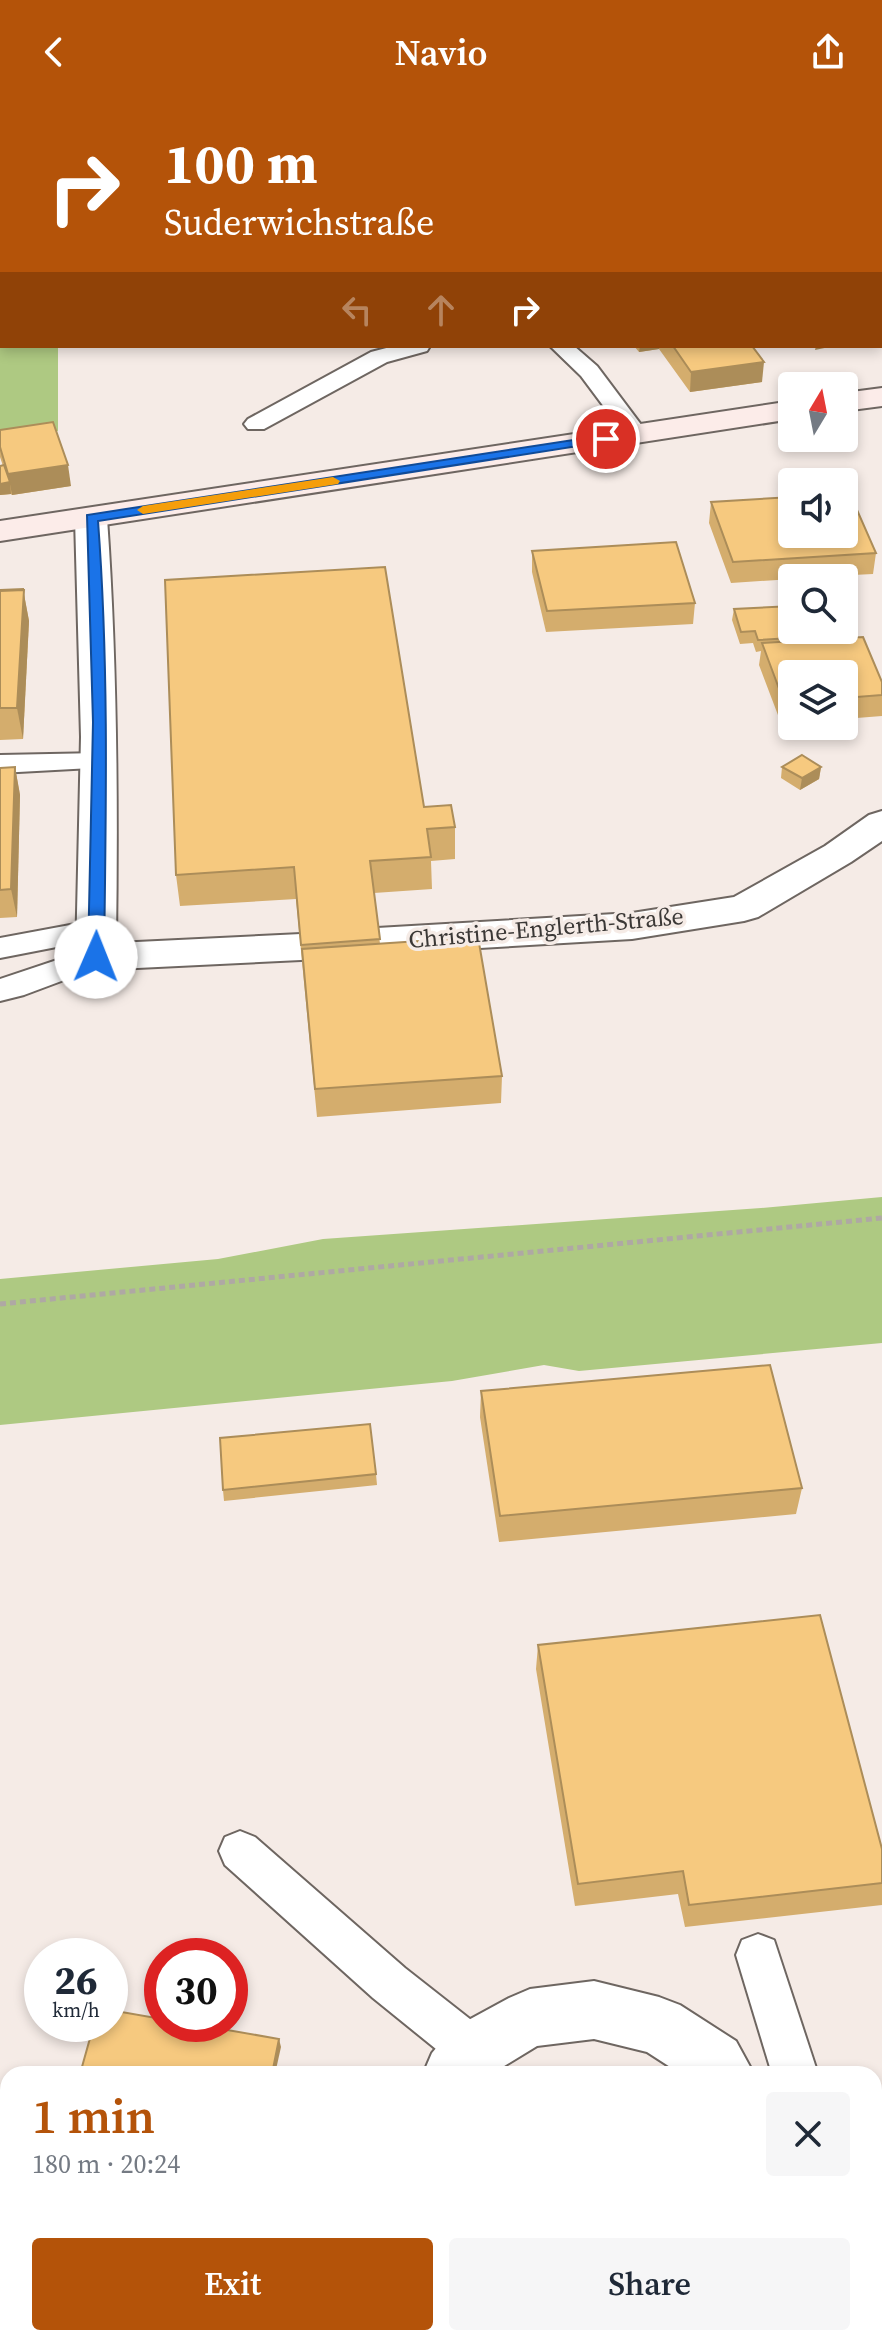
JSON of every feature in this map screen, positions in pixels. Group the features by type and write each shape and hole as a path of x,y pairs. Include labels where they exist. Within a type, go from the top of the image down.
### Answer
{"main road":[{"path":"858,400 882,397"},
{"path":"0,531 778,412"}],"street":[{"path":"91,518 98,613 100,761 96,944 301,947"},
{"name":"Christine-Englerth-Straße","path":"377,941 632,926 744,908 838,854 882,823"},
{"path":"463,2062 530,2018 594,2010 659,2026 718,2066"}],"lane":[{"path":"256,424 379,357 412,348"},
{"path":"563,348 589,371 636,434"},
{"path":"0,764 100,761"},
{"path":"0,948 96,944"},
{"path":"0,990 13,988 96,944"},
{"path":"240,1851 389,1983 463,2062"},
{"path":"758,1955 793,2066"}],"path":[{"path":"0,1304 882,1218"}],"green space":[{"path":"0,348 58,348 58,431 0,441"},
{"path":"882,1197 882,1343 579,1371 544,1365 452,1381 0,1425 0,1279 218,1259 323,1239"}],"building":[{"path":"674,348 754,348 764,362 691,372"},
{"path":"53,422 68,465 8,474 0,447 0,430"},
{"path":"4,465 10,482 0,484 0,466"},
{"path":"778,498 778,548 858,548 858,512 876,553 733,562 711,502"},
{"path":"676,542 695,603 547,611 532,551"},
{"path":"385,567 424,807 451,805 455,827 427,829 431,857 370,861 380,939 301,945 294,867 176,875 165,580"},
{"path":"24,590 17,708 0,708 0,591"},
{"path":"778,607 778,639 758,640 755,631 741,632 734,609"},
{"path":"858,637 863,637 882,682 882,695 858,697 858,660 778,660 778,686 762,643 858,644"},
{"path":"802,755 821,767 802,778 782,767"},
{"path":"15,767 11,889 0,890 0,768"},
{"path":"478,937 502,1076 315,1089 302,949"},
{"path":"770,1365 802,1488 500,1516 481,1391"},
{"path":"370,1424 376,1474 223,1490 220,1438"},
{"path":"820,1615 882,1849 882,1883 689,1905 683,1871 578,1884 538,1645"},
{"path":"128,2013 144,2016 144,2042 248,2042 248,2034 279,2039 274,2066 82,2066 89,2042 128,2042"}],"slow traffic":[{"path":"143,510 333,481"}],"route":[{"path":"96,957 101,722 91,518 606,439"}]}
